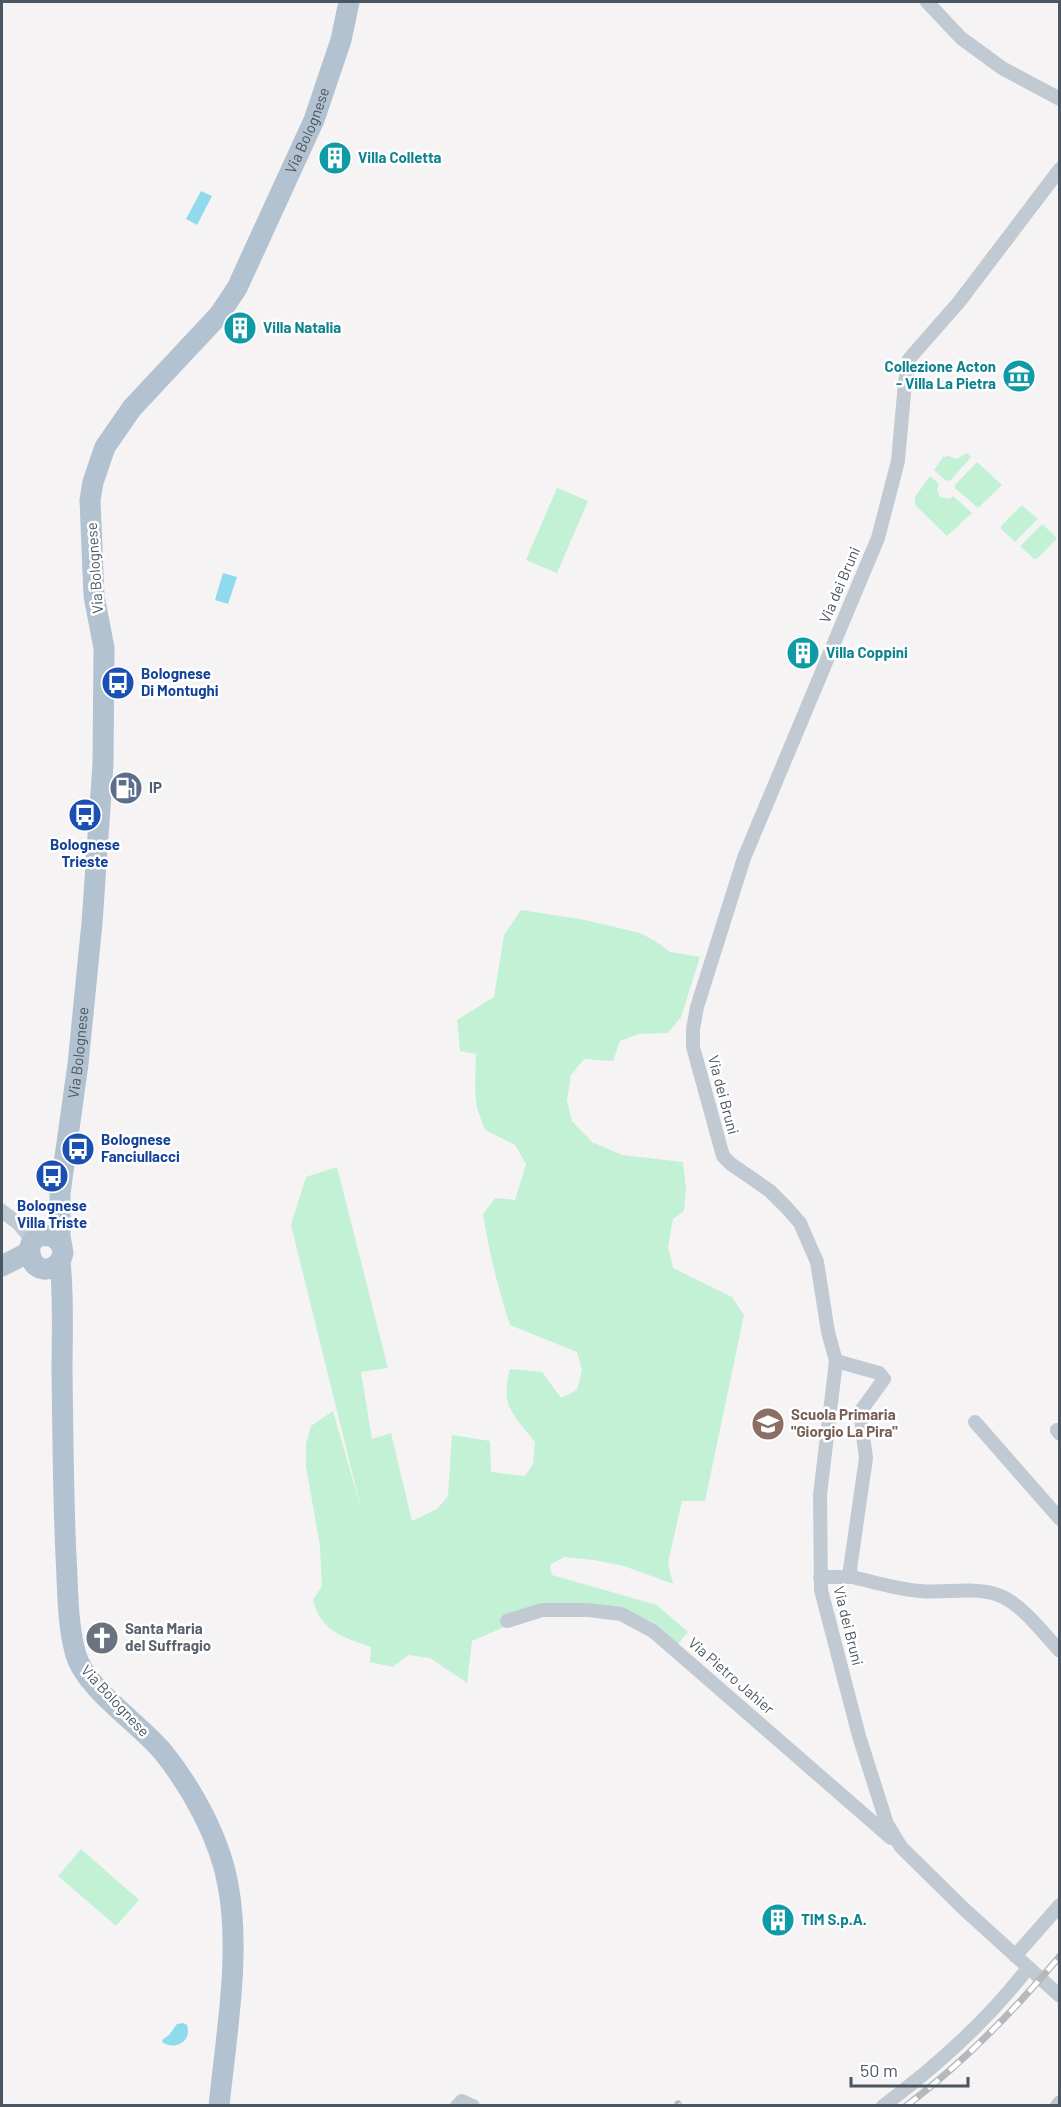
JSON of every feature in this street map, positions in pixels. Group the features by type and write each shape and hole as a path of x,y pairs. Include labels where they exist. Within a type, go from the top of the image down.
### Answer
{"main road":[{"name":"Via Bolognese","path":"219,2106 230,2002 233,1941 227,1876 206,1820 177,1771 147,1734 80,1667 70,1622 65,1531 60,1205 78,1064 104,755 104,648 94,596 90,500 93,482 105,447 132,408 219,315 237,288 314,120 341,40 349,2"},
{"name":"Via Bolognese","path":"34,1243 52,1221 60,1205"},
{"path":"2,1266 34,1243 54,1237 60,1253 49,1269 39,1268 32,1262 34,1243"}],"street":[{"path":"927,2 961,38 1002,68 1059,99"},
{"name":"Via dei Bruni","path":"1059,169 959,302 909,359 898,461 878,538 744,858 707,972 693,1029 693,1047 723,1156 770,1191 800,1223 817,1262 828,1332 836,1361 819,1495 820,1577 824,1606 883,1814 901,1847 1059,1996"},
{"path":"2,1211 19,1224 34,1243"},
{"path":"836,1361 879,1373 884,1379 860,1412 866,1458 850,1569 852,1577"},
{"path":"975,1422 1059,1519"},
{"path":"820,1577 852,1577 920,1591 958,1593 984,1591 1004,1598 1041,1630 1059,1652"},
{"name":"Via Pietro Jahier","path":"507,1621 542,1610 588,1610 621,1614 638,1621 653,1631 901,1847"},
{"path":"1015,1956 1059,1905"},
{"path":"883,2106 916,2081 975,2029 1028,1968"},
{"path":"457,2106 462,2101 473,2106"},
{"path":"1057,2106 1059,2102"}],"green space":[{"path":"967,453 971,457 950,481 945,480 934,470 943,457 956,459"},
{"path":"977,462 1002,485 978,508 955,488 955,485"},
{"path":"930,476 939,484 937,490 940,497 950,499 953,496 972,513 947,536 915,505 915,497"},
{"path":"557,488 588,501 557,573 526,560"},
{"path":"1022,505 1038,519 1015,542 1001,529 1001,526"},
{"path":"1042,524 1057,538 1038,558 1034,559 1020,546"},
{"path":"521,910 585,920 640,933 670,952 700,957 681,1017 668,1033 639,1034 620,1041 613,1061 584,1059 571,1075 567,1100 572,1121 592,1142 622,1155 683,1162 686,1189 684,1211 673,1219 668,1247 673,1268 732,1297 744,1315 705,1501 682,1501 668,1563 673,1584 624,1566 594,1560 564,1557 550,1565 552,1575 657,1605 688,1632 677,1645 651,1621 599,1604 559,1603 472,1641 467,1683 430,1658 408,1655 393,1667 370,1662 371,1647 335,1632 322,1620 317,1611 313,1600 322,1586 320,1546 306,1466 306,1444 311,1426 333,1411 362,1512 291,1225 306,1177 337,1167 388,1368 361,1372 372,1439 391,1433 412,1521 437,1509 448,1496 452,1435 490,1441 491,1472 525,1476 533,1464 535,1442 515,1417 508,1401 507,1382 510,1369 542,1372 561,1398 577,1390 582,1370 577,1352 510,1325 494,1270 483,1214 495,1198 515,1200 526,1164 515,1145 485,1130 477,1108 476,1054 460,1051 457,1020 494,997 504,935"},
{"path":"81,1849 139,1900 116,1926 58,1876"}],"water":[{"path":"201,191 212,196 197,225 186,219"},
{"path":"223,573 237,577 228,604 215,600"},
{"path":"177,2024 187,2025 188,2031 182,2043 168,2045 163,2043 162,2040"}],"railway":[{"path":"906,2106 987,2036 1060,1956"}],"place":[{"name":"Villa Colletta","path":"335,158"},
{"name":"Villa Natalia","path":"240,328"},
{"name":"Collezione Acton - Villa La Pietra","path":"1019,376"},
{"name":"Villa Coppini","path":"803,653"},
{"name":"Bolognese Di Montughi","path":"118,683"},
{"name":"IP","path":"126,788"},
{"name":"Bolognese Trieste","path":"85,815"},
{"name":"Bolognese Fanciullacci","path":"78,1149"},
{"name":"Bolognese Villa Triste","path":"52,1176"},
{"name":"Scuola Primaria \"Giorgio La Pira\"","path":"768,1424"},
{"name":"Santa Maria del Suffragio","path":"102,1638"},
{"name":"TIM S.p.A.","path":"778,1920"}]}
